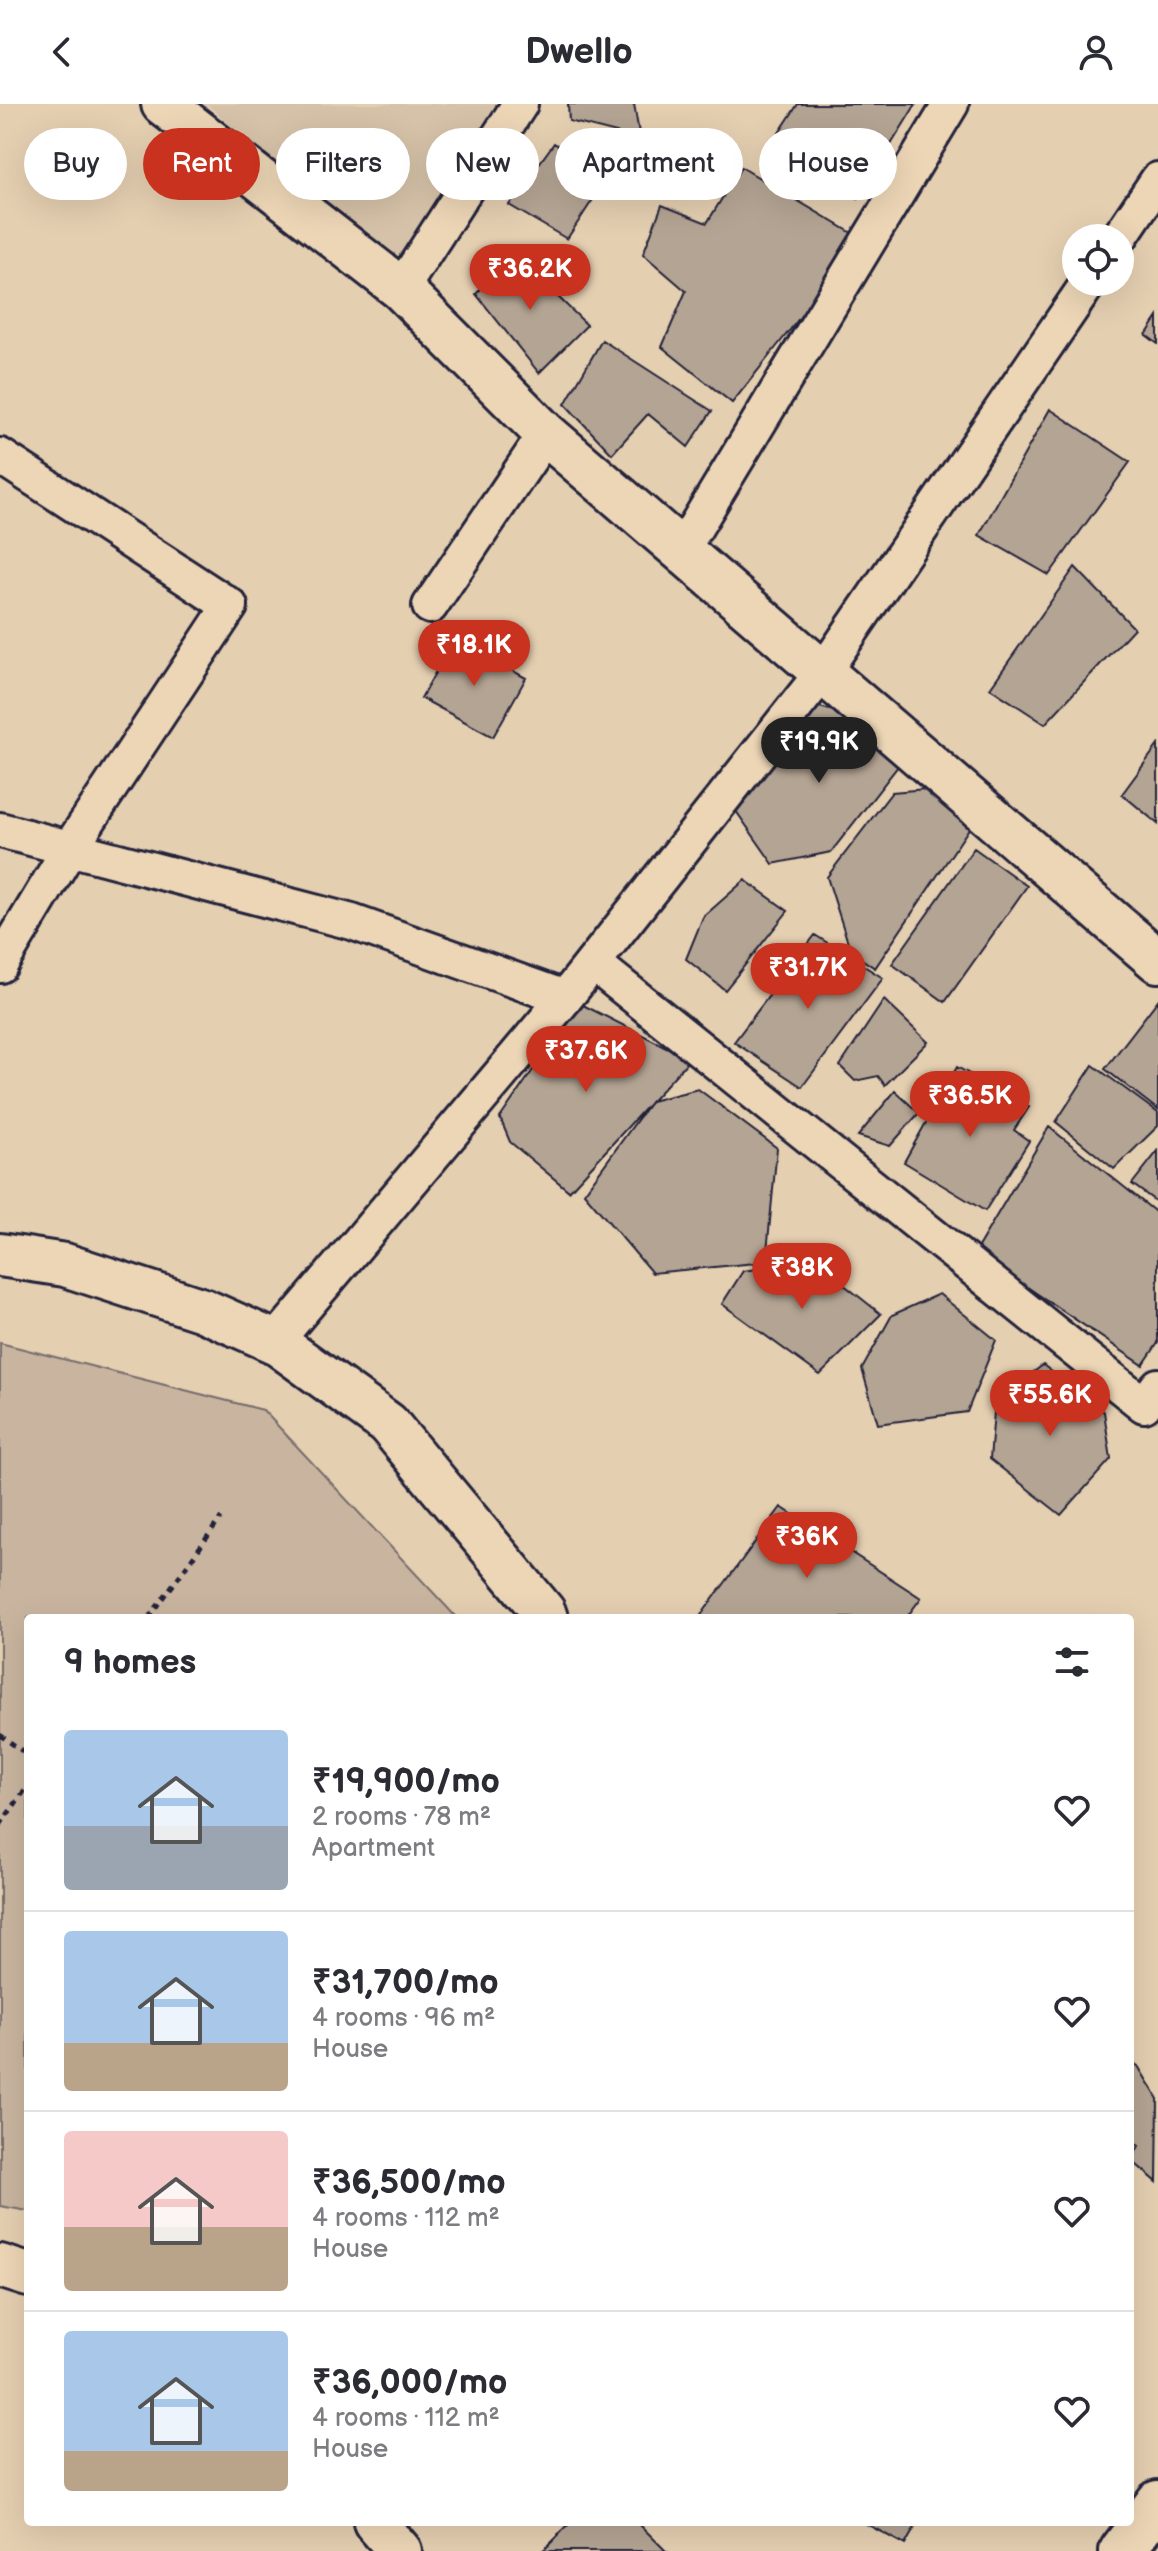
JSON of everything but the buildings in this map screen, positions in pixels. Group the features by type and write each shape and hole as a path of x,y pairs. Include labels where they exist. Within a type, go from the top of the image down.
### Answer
{"main road":[{"path":"1125,2542 1158,2503"}],"street":[{"path":"163,104 401,289 546,434 1158,961"},
{"path":"401,289 520,104"},
{"path":"681,551 951,104"},
{"path":"1128,224 1158,180"},
{"path":"275,1342 565,998 823,672 1079,296"},
{"path":"430,606 546,434"},
{"path":"0,456 230,606 70,848 0,965"},
{"path":"0,830 352,922 565,998"},
{"path":"593,963 1153,1402"},
{"path":"0,1255 65,1265 203,1310 275,1342 388,1424 545,1614"},
{"path":"0,2266 24,2274"},
{"path":"378,2526 400,2551"}],"path":[{"path":"152,1614 221,1518"},
{"path":"0,1735 24,1752"},
{"path":"0,1825 24,1792"}],"shaded area":[{"path":"207,104 536,104 519,128 426,128 426,200 467,200 407,283 314,200 410,200 410,128 276,128 276,166 260,151 260,128 234,128"},
{"path":"0,1343 263,1410 453,1614 24,1614 24,2210 0,2206"}]}
